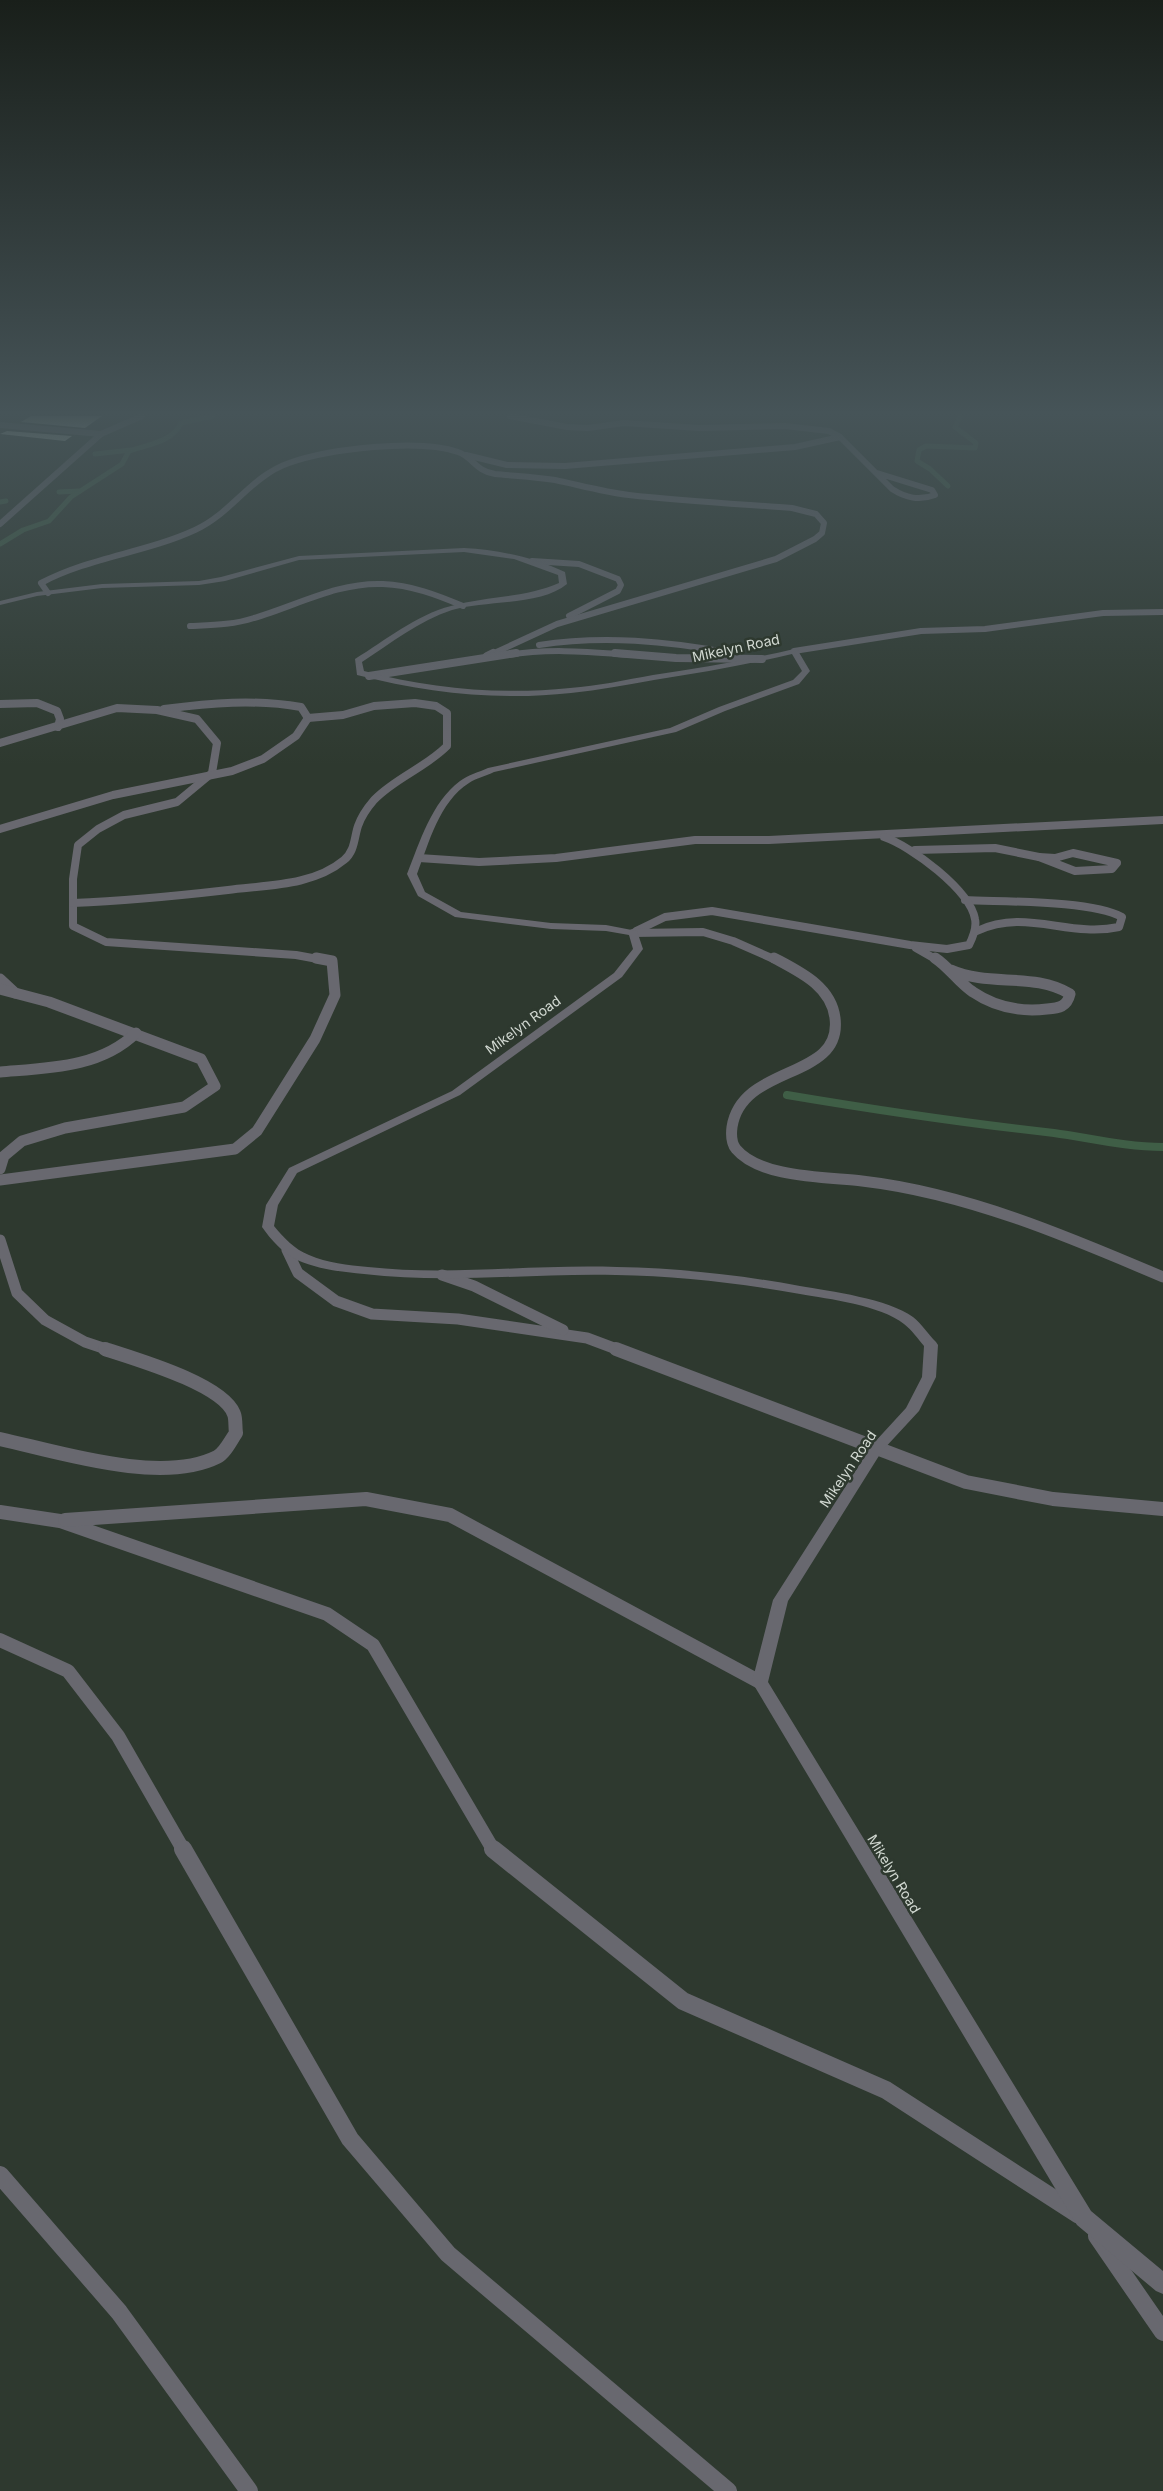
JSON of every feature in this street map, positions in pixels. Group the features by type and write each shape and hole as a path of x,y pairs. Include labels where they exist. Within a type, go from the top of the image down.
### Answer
{"street":[{"path":"0,603 48,593 102,586 199,583 222,579 299,558 464,550 492,551 542,563 562,574 563,584 549,592 463,606 437,613 358,661 360,673 369,676"},
{"name":"Mikelyn Road","path":"369,676 388,682 443,689 520,693 569,691 736,666 794,651 806,671 796,682 722,709 673,730 492,770 464,782 434,818 412,874 421,894 459,915 551,926 606,928 633,933 638,949 618,975 456,1092 293,1171 272,1205 268,1227 287,1250 317,1263 358,1270 430,1272 558,1270 747,1279 857,1301 906,1318 931,1345 929,1377 912,1411 877,1448 781,1600 760,1682 1084,2218 1163,2284"}],"lane":[{"path":"48,593 41,583 54,575 109,555 174,538 188,532"},
{"path":"557,624 734,574 776,560 816,539 822,532"},
{"path":"487,656 557,624 583,607 612,595 621,585 618,579 609,574 579,564 532,561"},
{"path":"190,626 239,622 330,591 369,583 408,585 427,590 463,606"},
{"path":"794,651 922,631 985,629 1103,613 1163,612"},
{"path":"521,652 563,640 595,640 709,648 762,659"},
{"path":"369,676 521,652 570,650 676,658 762,659"},
{"path":"157,710 213,702 271,700 302,707 308,718"},
{"path":"0,704 37,703 57,711 60,718 58,727"},
{"path":"73,903 157,899 299,881 325,873 345,859 355,845 359,823 373,802 399,779 440,754 447,746 447,713 436,706 415,703 374,706 343,715 308,718"},
{"path":"0,743 117,708 157,710 197,719 217,743 212,773 177,802 124,815 98,829 78,845 73,879 73,926 106,942 296,955 332,961 335,995 315,1039 257,1131 235,1149 0,1180"},
{"path":"3,830 53,812 113,795 232,771 263,759 296,736 308,718"},
{"path":"419,858 479,862 556,858 696,840 769,840 1163,820"},
{"path":"873,835 894,840 915,850 965,900 976,917 977,931"},
{"path":"915,850 995,848 1038,857 1055,858 1073,853 1094,856 1118,863 1112,869 1075,871 1038,857"},
{"path":"633,933 665,917 712,911 910,945 947,948 969,945 977,931 988,923 1013,920 1081,932 1104,932 1118,927 1122,917 1111,910 1085,907 965,900"},
{"path":"633,933 704,932 791,967 816,982 830,998 836,1022 834,1042 819,1057 798,1070 769,1080 748,1092 736,1111 730,1134 736,1150 751,1162 778,1171 877,1184 945,1198 1083,1242 1163,1277"},
{"path":"910,945 938,960 974,992 1010,1009 1030,1012 1060,1008 1068,1002 1070,994 1060,986 1040,982 982,980 951,970"},
{"path":"0,978 15,993"},
{"path":"0,989 50,1002 201,1059 215,1086 184,1107 65,1128 22,1141 4,1156 0,1169"},
{"path":"0,1072 59,1066 109,1055 128,1044 136,1033"},
{"path":"0,1240 17,1293 45,1320 84,1342 166,1370 213,1391 234,1413 236,1434 219,1456 192,1465 129,1468 0,1439"},
{"path":"287,1250 298,1273 336,1301 372,1314 458,1319 587,1338"},
{"path":"430,1272 465,1280 547,1324 966,1482 1054,1499 1163,1509"},
{"path":"60,1521 366,1500 450,1515 760,1682"},
{"path":"0,1512 60,1521 327,1614 374,1645 496,1853 683,2001 886,2090 1084,2218 1163,2332"},
{"path":"0,1640 68,1671 118,1736 350,2138 442,2247 728,2491"},
{"path":"0,2175 119,2312 249,2491"}],"waterway":[{"path":"0,544 19,532"},
{"path":"787,1095 920,1116 1054,1133 1122,1144 1163,1147"}]}
